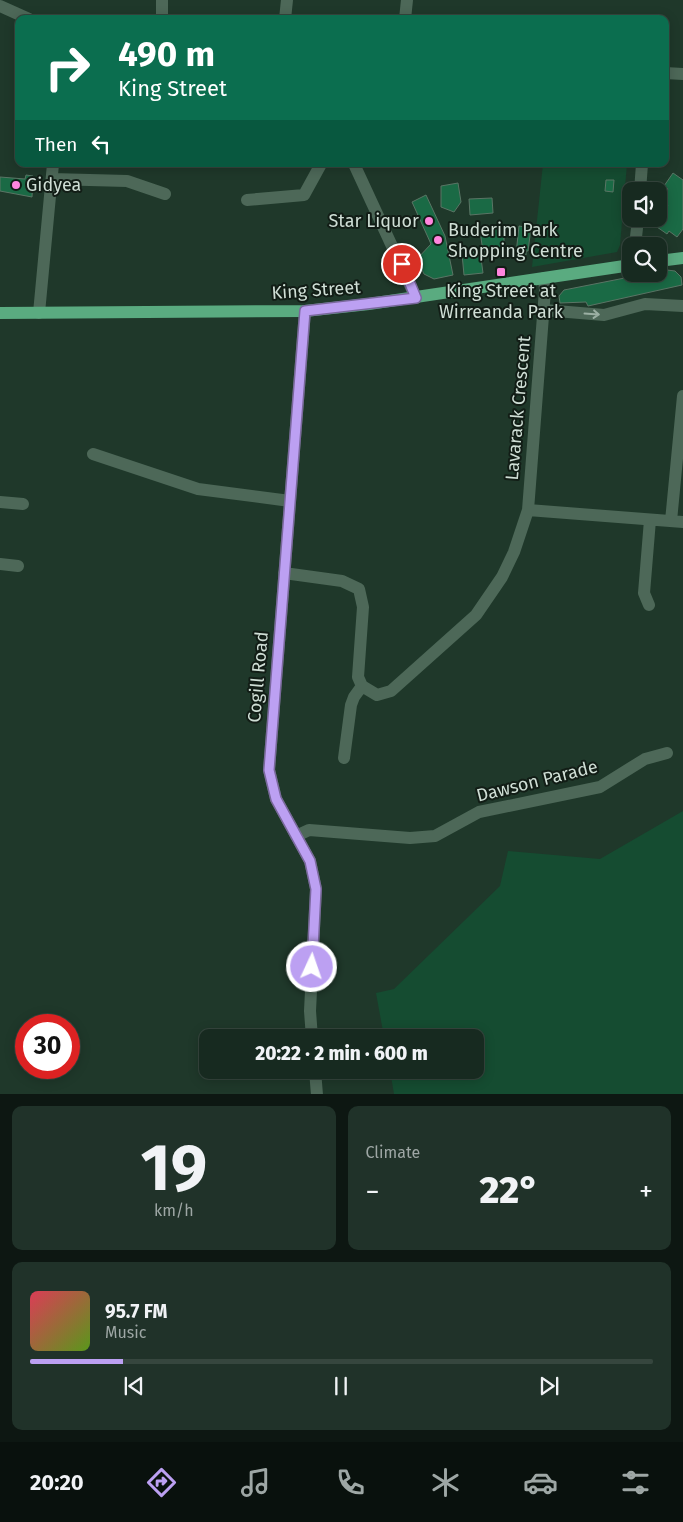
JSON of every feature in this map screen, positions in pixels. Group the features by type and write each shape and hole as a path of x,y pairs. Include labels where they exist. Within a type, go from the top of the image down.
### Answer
{"main road":[{"path":"667,260 683,258"},
{"name":"King Street","path":"0,313 305,311 416,298 622,266"}],"street":[{"path":"162,0 162,15"},
{"path":"285,15 287,0"},
{"path":"405,15 407,0"},
{"path":"0,6 20,15"},
{"path":"669,73 683,74"},
{"path":"39,313 53,167"},
{"path":"247,200 304,194 319,167"},
{"path":"355,167 416,298"},
{"path":"641,182 642,167"},
{"path":"52,179 127,181 165,194"},
{"name":"Lavarack Crescent","path":"362,686 377,695 391,691 476,615 502,577 514,552 528,510 544,310 544,278"},
{"path":"544,310 604,315 645,304 683,306"},
{"name":"Cogill Road","path":"305,311 269,770 276,799 310,861 316,889 310,1012 311,1029"},
{"path":"528,510 677,521 683,396"},
{"path":"93,454 198,489 290,501"},
{"path":"0,502 23,504"},
{"path":"648,605 644,593 650,520"},
{"path":"0,564 18,566"},
{"path":"284,573 342,581 359,589 363,607 357,667 362,686 351,705 344,758"},
{"name":"Dawson Parade","path":"296,836 308,830 410,838 435,836 479,812 600,787 645,759 667,753"},
{"path":"316,1079 317,1094"}],"green space":[{"path":"543,167 627,167 625,182 622,182 622,222 620,245 617,252 532,267"},
{"path":"683,811 683,1094 394,1094 392,1079 484,1079 484,1029 383,1029 376,993 394,989 500,886 508,851 600,859"}],"building":[{"path":"673,173 683,180 683,229 677,237 669,231 667,234 657,227 667,227 667,182"},
{"name":"Gidyea","path":"26,175 33,176 32,197 0,191 0,177 25,179"},
{"path":"606,180 614,180 613,192 605,191"},
{"path":"458,183 461,202 454,212 441,207 441,186"},
{"name":"Buderim Park Shopping Centre","path":"426,195 445,236 453,275 434,279 424,274 417,259 431,244 412,202"},
{"path":"492,198 493,213 470,215 469,199"},
{"path":"519,226 531,228 526,255 516,254"},
{"path":"504,229 504,249 483,252 480,231"},
{"path":"480,251 483,273 464,275 462,254"},
{"path":"667,270 675,271 681,277 682,285 588,306 586,302 560,303 559,296 564,290 622,279 622,282 667,282"}],"place":[{"name":"Gidyea","path":"16,185"},
{"name":"Star Liquor","path":"429,221"},
{"name":"Buderim Park Shopping Centre","path":"438,240"},
{"name":"King Street at Wirreanda Park","path":"501,272"}],"route":[{"path":"312,967 316,889 310,861 276,799 269,770 305,311 416,298 402,264"}]}
